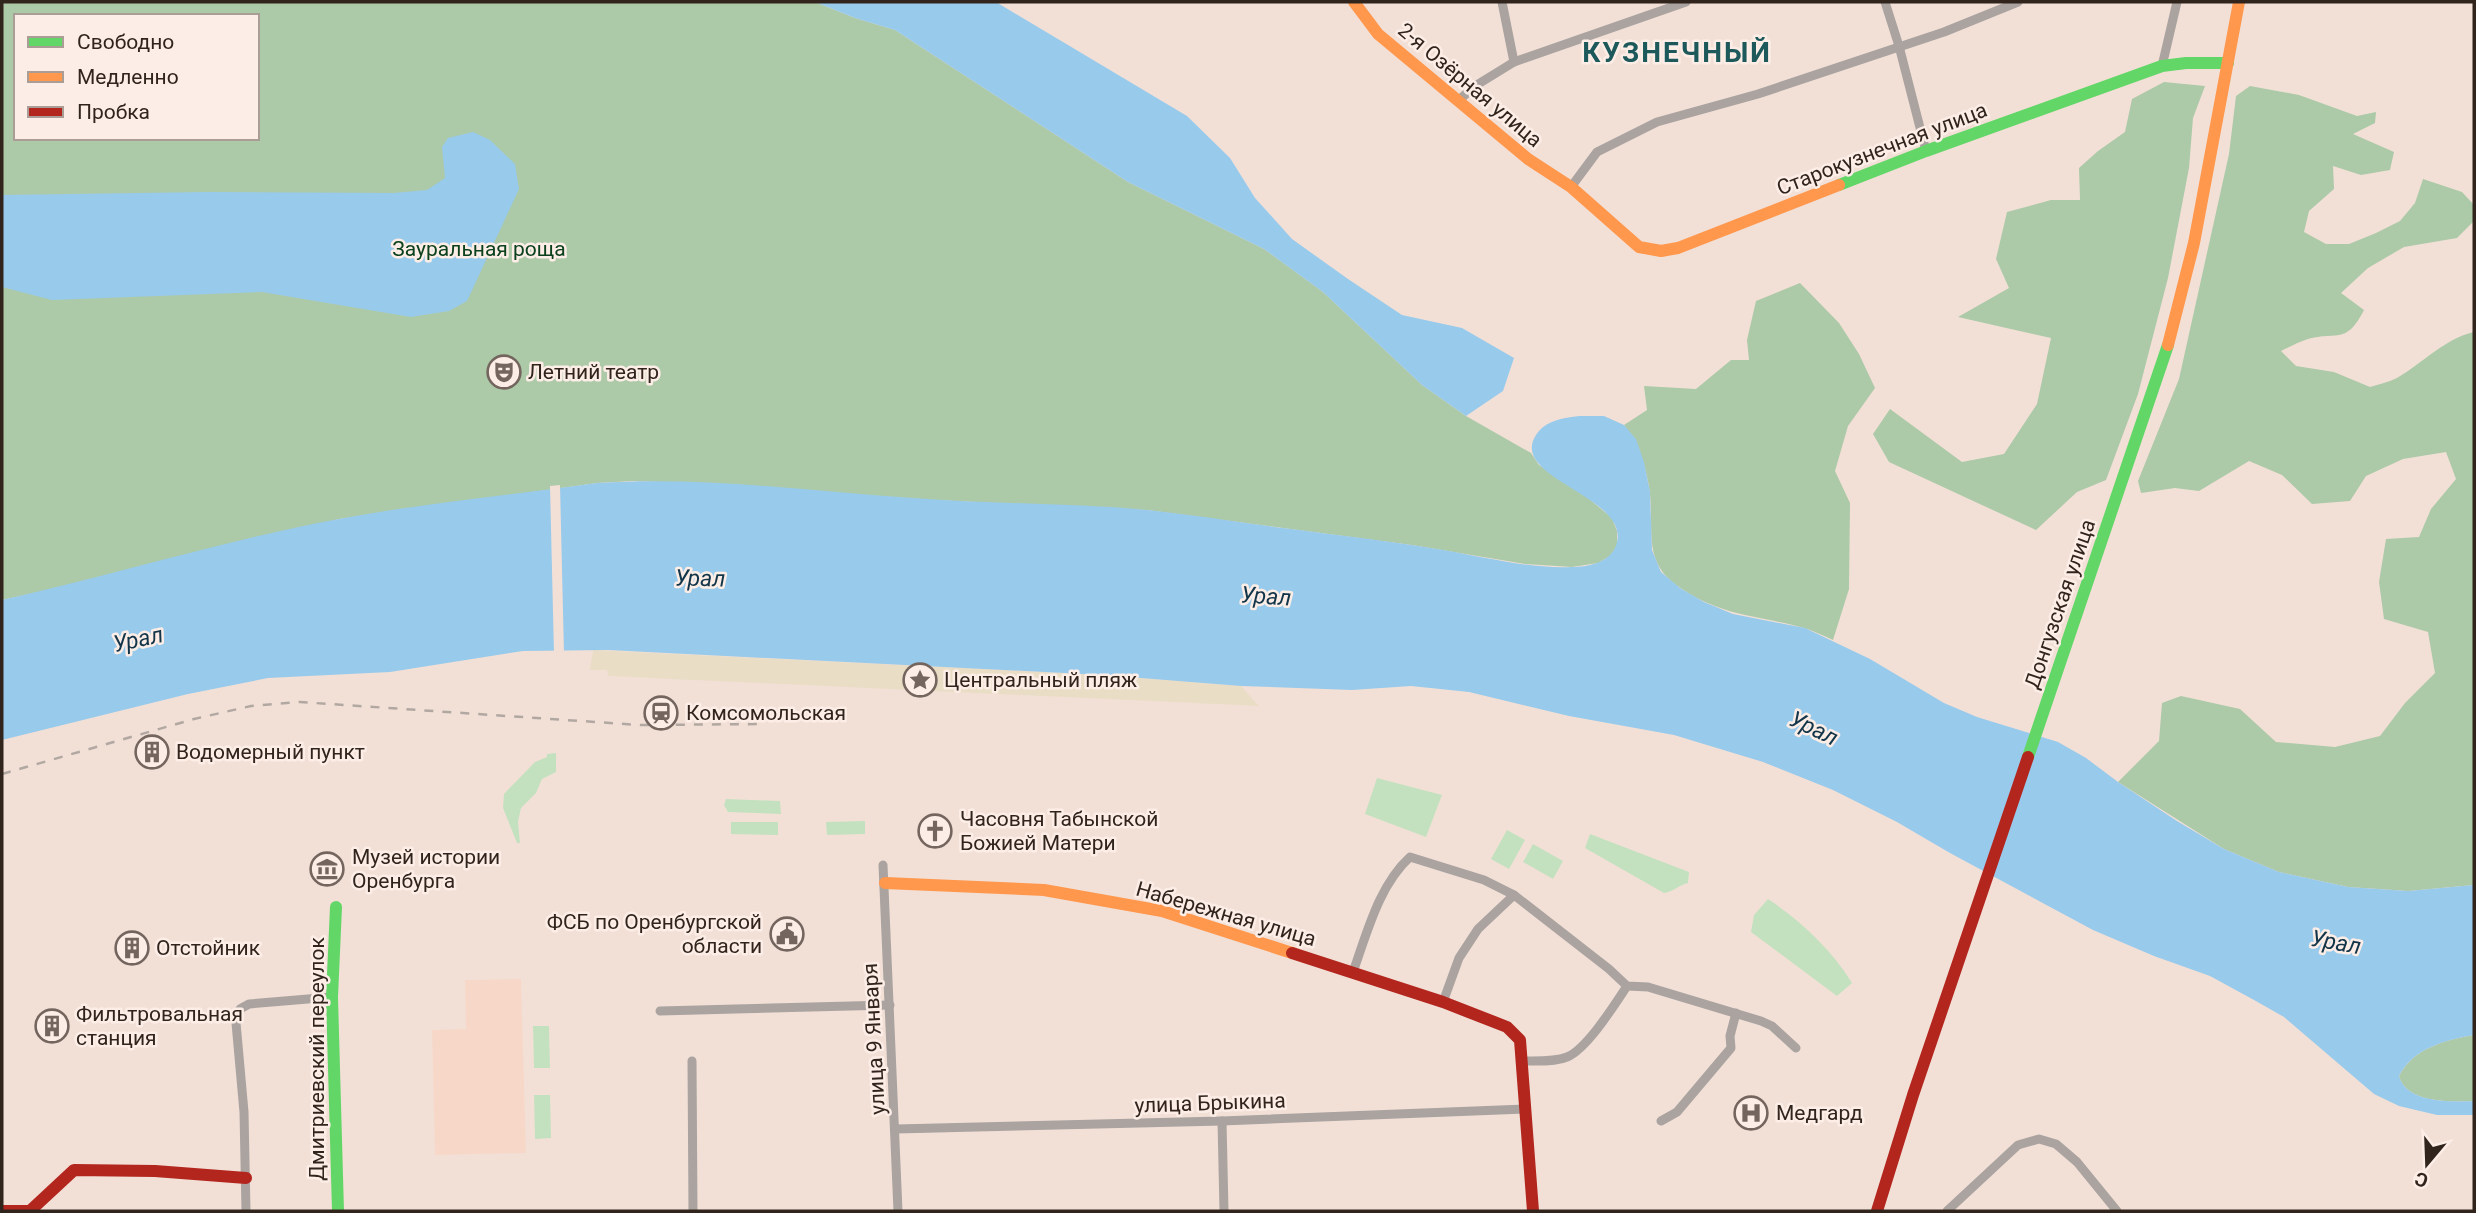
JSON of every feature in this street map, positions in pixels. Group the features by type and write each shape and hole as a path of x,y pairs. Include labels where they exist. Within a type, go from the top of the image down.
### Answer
{"street":[{"name":"2-я Озёрная улица","path":"1354,2 1378,34 1528,159 1571,187"},
{"path":"1502,2 1514,62"},
{"path":"1459,100 1475,86 1514,62 1686,2"},
{"path":"1885,2 1926,151"},
{"path":"1571,187 1597,152 1657,122 1758,94 1944,32 2018,2"},
{"path":"2162,66 2177,2"},
{"name":"Донгузская улица","path":"1876,1210 2176,317 2196,230 2239,2"},
{"name":"Старокузнечная улица","path":"1571,187 1639,247 1661,251 1678,248 1926,151 2162,66 2228,63"},
{"path":"1353,972 1374,914 1401,866 1410,857 1484,880 1514,895 1627,986 1648,987 1772,1026 1796,1048"},
{"name":"улица 9 Января","path":"883,865 898,1211"},
{"name":"Набережная улица","path":"885,883 1044,890 1162,911 1443,1002 1507,1027 1520,1040 1523,1061 1533,1211"},
{"path":"1443,1002 1459,958 1478,929 1514,895"},
{"name":"Дмитриевский переулок","path":"336,907 332,996 338,1211"},
{"path":"1523,1061 1566,1058 1576,1051 1597,1029 1627,986"},
{"path":"246,1211 244,1112 236,1023 240,1009 249,1004 332,996"},
{"path":"660,1011 890,1005"},
{"path":"1661,1121 1677,1112 1731,1048 1730,1036 1736,1013"},
{"path":"692,1061 693,1211"},
{"name":"улица Брыкина","path":"896,1129 1525,1110"},
{"path":"1222,1121 1224,1211"},
{"path":"1947,1211 2018,1145 2039,1139 2056,1144 2077,1162 2118,1211"},
{"path":"2,1210 30,1211 74,1170 155,1171 246,1178"}],"shaded area":[{"path":"521,979 526,1153 435,1155 432,1030 466,1029 465,980"}],"green space":[{"name":"Зауральная роща","path":"2,2 815,2 895,30 1128,182 1264,249 1323,292 1422,385 1466,416 1531,453 1539,465 1588,498 1612,518 1617,531 1617,546 1610,556 1598,563 1572,567 1525,564 1412,545 1147,510 633,481 597,483 339,519 2,600"},
{"path":"2164,82 2205,86 2193,118 2189,168 2168,278 2138,394 2106,480 2077,492 2036,530 1889,462 1873,434 1890,409 1962,462 2004,454 2037,404 2051,338 1958,317 2009,288 1996,259 2007,212 2051,200 2080,200 2079,168 2125,132 2132,99"},
{"path":"2250,86 2299,95 2357,116 2376,112 2375,123 2353,134 2394,152 2390,170 2361,175 2333,166 2334,189 2309,211 2304,232 2326,244 2349,244 2400,221 2415,203 2423,179 2462,192 2474,205 2474,221 2457,238 2404,247 2368,268 2341,293 2364,310 2352,328 2340,335 2308,339 2281,351 2296,366 2334,372 2370,387 2397,378 2453,340 2474,332 2474,885 2408,891 2348,887 2279,872 2224,849 2118,782 2159,741 2162,703 2181,696 2240,709 2276,742 2335,747 2380,736 2405,703 2435,673 2428,632 2384,619 2379,582 2386,539 2419,537 2431,509 2456,479 2446,452 2403,459 2366,476 2350,501 2312,504 2282,475 2249,461 2199,491 2175,488 2141,493 2138,481 2179,379 2229,154 2236,96"},
{"path":"1800,283 1839,323 1859,354 1875,388 1848,426 1835,471 1850,503 1849,589 1833,640 1804,628 1712,605 1669,579 1655,558 1652,547 1650,494 1644,466 1638,448 1624,425 1647,410 1644,386 1696,389 1731,360 1749,360 1747,340 1756,301"},
{"path":"556,753 556,772 542,779 536,793 521,808 518,822 520,843 517,843 503,808 504,794 535,762 547,757 547,754"},
{"path":"1377,778 1442,795 1426,837 1365,814"},
{"path":"726,799 780,801 781,814 728,812 724,805"},
{"path":"865,821 865,834 827,835 826,822"},
{"path":"731,822 778,822 778,835 731,834"},
{"path":"1507,830 1525,840 1509,869 1491,859"},
{"path":"1590,834 1689,872 1688,883 1664,893 1585,848"},
{"path":"1533,844 1563,861 1553,879 1523,862"},
{"path":"1768,899 1814,937 1844,971 1852,983 1837,996 1751,932 1754,915"},
{"path":"533,1026 549,1026 550,1068 534,1068"},
{"path":"2474,1035 2474,1101 2430,1099 2410,1091 2403,1085 2399,1076 2413,1058 2431,1047"},
{"path":"534,1095 550,1095 551,1138 535,1139"}],"sand":[{"name":"Центральный пляж","path":"593,650 1103,675 1241,686 1259,706 608,676 607,670 590,670"}],"water":[{"path":"815,2 996,2 1187,116 1230,158 1255,198 1292,239 1348,279 1402,315 1462,328 1514,358 1503,391 1466,416 1422,385 1323,292 1264,249 1128,182 895,30"},
{"path":"473,132 490,140 515,164 519,189 467,301 449,311 411,317 262,292 52,300 2,287 2,195 394,193 427,190 445,178 442,147 448,138"},
{"name":"Урал","path":"1604,416 1624,425 1636,439 1650,492 1652,550 1661,572 1680,588 1704,602 1733,614 1805,628 1870,659 1944,703 1977,717 2058,742 2224,849 2279,872 2348,887 2408,891 2474,885 2474,1035 2431,1047 2413,1058 2399,1076 2403,1085 2420,1096 2442,1101 2474,1101 2474,1115 2437,1115 2399,1106 2374,1094 2284,1017 2254,1000 2210,976 2093,930 1897,822 1833,790 1763,762 1674,735 1569,716 1469,692 1411,686 1352,690 1241,686 1103,675 608,650 523,651 390,672 268,678 188,694 2,740 2,600 296,527 403,508 597,483 676,481 942,500 1148,510 1403,544 1524,564 1578,567 1596,563 1612,553 1617,530 1608,515 1554,477 1539,464 1532,451 1536,435 1545,426 1561,419"}],"pier":[{"path":"560,485 564,654 554,654 550,486"}],"railway":[{"path":"2,774 194,719 251,706 300,702 640,725 764,724"}],"traffic: fast":[{"path":"1839,185 2162,66 2228,63"},
{"path":"2028,757 2168,345"},
{"path":"336,907 332,997 338,1211"}],"traffic: slow":[{"path":"1354,2 1378,34 1528,159 1571,187 1639,247 1661,251 1678,248 1839,185"},
{"path":"2168,345 2194,243 2239,2"},
{"path":"885,883 1044,890 1162,911 1292,953"}],"traffic: jam":[{"path":"1877,1211 1913,1095 2028,757"},
{"path":"1292,953 1443,1002 1507,1027 1520,1040 1533,1211"},
{"path":"2,1211 30,1211 74,1170 155,1171 246,1178"}],"place":[{"name":"Летний театр","path":"504,372"},
{"name":"Центральный пляж","path":"920,680"},
{"name":"Комсомольская","path":"661,713"},
{"name":"Водомерный пункт","path":"152,752"},
{"name":"Часовня Табынской Божией Матери","path":"935,831"},
{"name":"Музей истории Оренбурга","path":"327,869"},
{"name":"ФСБ по Оренбургской области","path":"787,934"},
{"name":"Отстойник","path":"132,948"},
{"name":"Фильтровальная станция","path":"52,1026"},
{"name":"Медгард","path":"1751,1113"}],"district":[{"name":"КУЗНЕЧНЫЙ","path":"1677,52"}]}
